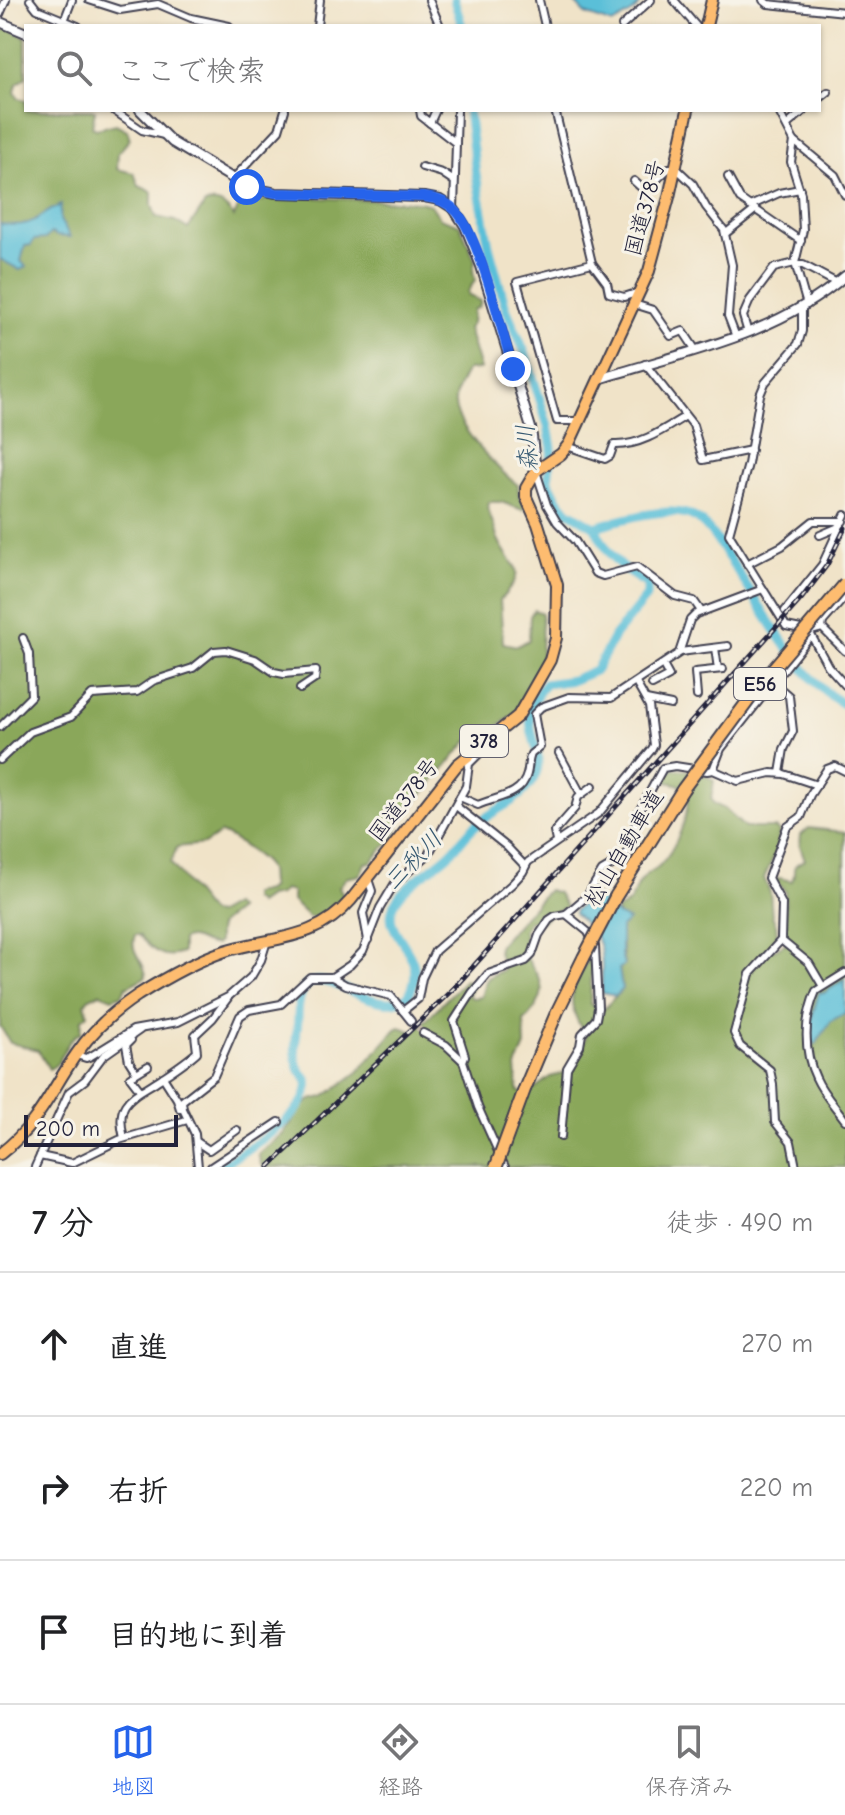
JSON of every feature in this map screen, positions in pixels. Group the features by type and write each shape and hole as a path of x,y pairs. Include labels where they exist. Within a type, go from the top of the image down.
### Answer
{"highway":[{"path":"706,24 712,0"},
{"name":"国道378号","path":"0,1154 37,1120 76,1055 98,1027 148,990 205,959 312,931 343,910 457,765 518,716 555,645 558,601 555,577 526,493 527,482 539,468 564,450 602,378 660,234 688,112"},
{"name":"松山自動車道","path":"496,1167 557,1012 616,896 683,789 765,678 845,584"}],"street":[{"path":"0,14 6,0"},
{"path":"30,0 37,9 63,23 72,0"},
{"path":"89,0 120,10 158,4 191,18 220,24"},
{"path":"317,24 320,0"},
{"path":"429,0 439,24"},
{"path":"539,0 545,24"},
{"path":"624,24 651,0"},
{"path":"674,0 694,24"},
{"path":"763,0 768,4 845,12"},
{"path":"0,22 24,32"},
{"path":"821,97 828,92"},
{"path":"116,112 142,130 164,135"},
{"path":"142,112 164,135 247,187 276,193 433,198 454,209 465,226 495,310 531,428 547,505 557,522 575,541 595,573 603,576 628,568 640,568 675,596 694,601 701,611"},
{"path":"232,180 279,130 284,112"},
{"path":"420,112 421,116 456,143"},
{"path":"430,123 435,112"},
{"path":"454,209 457,112"},
{"path":"555,112 592,263 607,283 609,293 624,297 639,292"},
{"path":"779,112 794,141 835,175 845,195"},
{"path":"787,125 803,112"},
{"path":"794,141 791,162 800,189 803,230 796,264 804,307 802,331 798,344 762,389 751,450 729,534 786,626 811,633 828,666 845,685"},
{"path":"422,167 442,173 454,181"},
{"path":"634,181 645,191 669,168 676,168 693,184 722,226 732,265 728,316 736,337"},
{"path":"728,177 740,199 801,241"},
{"path":"725,234 752,208 779,193 800,189"},
{"path":"581,421 557,421 517,282 592,263"},
{"path":"748,333 743,316 750,300 774,268 803,265 837,283"},
{"path":"602,378 748,333 804,307 845,276"},
{"path":"634,304 653,310 671,336 683,331 695,349"},
{"path":"645,364 695,427 703,460 751,450"},
{"path":"564,450 605,459 610,456 614,445 648,438 684,417"},
{"path":"747,564 782,546 813,521 843,521"},
{"path":"820,535 843,521"},
{"path":"785,611 822,565 843,521"},
{"path":"680,652 690,620 701,611 761,590"},
{"path":"822,628 823,622 845,597"},
{"path":"713,770 721,749 811,633 822,628"},
{"path":"822,628 845,651"},
{"path":"0,727 31,696 29,654 23,638"},
{"path":"460,797 478,805 496,797 508,796 527,777 531,754 540,747 534,714 541,707 569,697 611,698 680,652 728,646"},
{"path":"697,696 695,672 720,669 715,648"},
{"path":"0,760 30,732 71,717 92,695 137,692 153,681 193,668 214,651 226,650 255,659 274,672 284,674 316,671 315,679 300,689"},
{"path":"652,685 669,676 663,665"},
{"path":"749,676 754,685 767,690"},
{"path":"398,1004 418,999 422,978 435,951 512,884 525,866 599,813 652,749 654,745 646,700 636,683"},
{"path":"739,696 782,690 790,699 793,731 784,749 780,773"},
{"path":"646,700 671,705"},
{"path":"332,977 357,958 395,883 428,855 466,786 469,764 484,749 482,743"},
{"path":"559,753 581,794"},
{"path":"463,1061 465,1056 454,1021 472,993 488,974 526,961 532,955 543,927 555,916 566,914 587,896 602,871 624,858 632,842 637,815 663,768 675,766 713,770 738,781 780,773 817,785"},
{"path":"796,1167 791,1142 775,1122 770,1070 740,1046 734,1033 750,974 781,940 782,904 768,878 787,827 801,817 827,769 835,766 845,771"},
{"path":"556,841 554,832 575,808 581,794 593,786"},
{"path":"456,806 525,866"},
{"path":"368,879 372,891 363,913 368,941"},
{"path":"561,1137 567,1068 580,1046 582,1034 596,1019 598,1008 595,946 588,932 566,914"},
{"path":"781,940 809,963 822,985"},
{"path":"124,1138 121,1114 125,1105 140,1090 197,1052 195,1035 213,1018 228,997 251,977 267,941"},
{"path":"845,973 816,991 811,1002 806,1036 816,1078 845,1120"},
{"path":"198,1167 197,1142 182,1105 184,1098 214,1076 240,1016 249,1010 281,1004 310,977 332,977 398,1004 411,1021"},
{"path":"76,1055 86,1058 128,1033 142,1027 178,1022 228,997"},
{"path":"136,1072 125,1047 142,1027"},
{"path":"423,1033 446,1045 463,1061 478,1107 505,1167"},
{"path":"35,1167 69,1092 85,1080 103,1056 136,1034"},
{"path":"140,1090 130,1077 148,1066"},
{"path":"163,1077 186,1116"},
{"path":"40,1156 72,1163 124,1138 186,1116"},
{"path":"211,1167 279,1122"},
{"path":"197,1142 209,1150 237,1130"}],"green space":[{"path":"8,29 24,36 24,79 17,84 15,92 18,98 24,100 24,112 95,112 92,127 96,129 116,124 127,130 130,139 118,153 117,169 134,173 139,186 152,192 156,217 175,221 188,229 205,204 222,205 234,217 239,206 271,196 421,202 431,205 440,218 460,225 475,260 475,280 469,296 481,301 479,307 473,310 468,329 480,369 465,373 456,392 457,414 490,460 518,485 525,508 523,510 501,502 489,502 488,505 497,537 516,568 515,581 500,600 503,643 517,646 529,640 530,616 534,610 542,613 541,667 514,714 494,729 476,735 467,742 399,821 395,835 371,862 365,863 359,875 346,878 339,887 344,896 326,912 325,917 309,917 292,901 292,892 284,890 258,904 252,899 252,894 271,887 268,868 255,854 226,835 221,833 204,844 177,847 171,863 210,913 217,914 233,905 238,910 219,926 216,945 187,938 182,940 182,953 175,955 163,955 135,935 135,952 146,977 126,987 122,995 112,998 100,993 88,999 85,1004 88,1014 82,1019 81,1033 70,1040 58,1062 49,1069 38,1050 10,1043 0,1026 0,31"},
{"path":"668,769 692,771 714,781 711,798 714,804 725,809 745,828 775,828 779,831 778,848 764,878 776,924 774,950 786,943 785,891 775,880 792,881 795,867 805,860 800,846 801,835 809,828 845,832 845,1167 262,1167 258,1154 283,1134 304,1105 324,1097 358,1072 396,1029 400,1027 414,1032 465,980 471,983 472,988 468,996 481,997 486,980 503,970 498,946 548,890 558,893 566,907 541,922 529,920 523,932 524,947 541,984 541,994 524,1021 525,1046 516,1067 518,1091 526,1095 550,1077 573,1071 586,1037 572,1005 577,980 588,958 592,960 590,1004 604,1009 622,989 619,969 624,964 617,910 628,903 644,877 665,859 684,821 688,790 661,781"}],"water":[{"path":"572,0 644,0 633,12 612,24 585,14"},
{"path":"61,205 60,220 70,237 51,233 45,239 34,240 31,245 25,246 21,261 26,267 20,270 0,259 0,224 29,223"},
{"path":"595,895 617,915 629,920 621,928 624,965 619,969 622,989 615,996 602,993 602,958 598,941 574,914"},
{"path":"845,979 845,1013 831,1021 816,1044 812,1043 810,1024 819,992 824,993"}],"waterway":[{"name":"森川","path":"454,0 461,24"},
{"name":"森川","path":"468,112 489,246 506,308 526,355 548,426 552,448 548,480 557,498 568,511 595,527 657,513 682,513 697,519 717,540 795,658 827,693 845,705"},
{"name":"三秋川","path":"220,1167 289,1119 306,1093 307,1079 297,1064 296,1045 301,994 310,983 323,981 374,1000 392,1002 408,996 414,982 414,969 391,920 396,901 409,886 449,854 480,821 528,787 536,774 538,762 530,714 534,700 545,684 573,680 596,670 615,635 647,596 647,584 616,560 595,527"}],"tunnel":[{"path":"411,1021 423,1033"}],"railway":[{"path":"269,1167 454,988 802,598 827,565 845,528"}],"route":[{"path":"247,187 276,193 424,197 440,200 454,209 462,219 481,266 513,369"}]}
